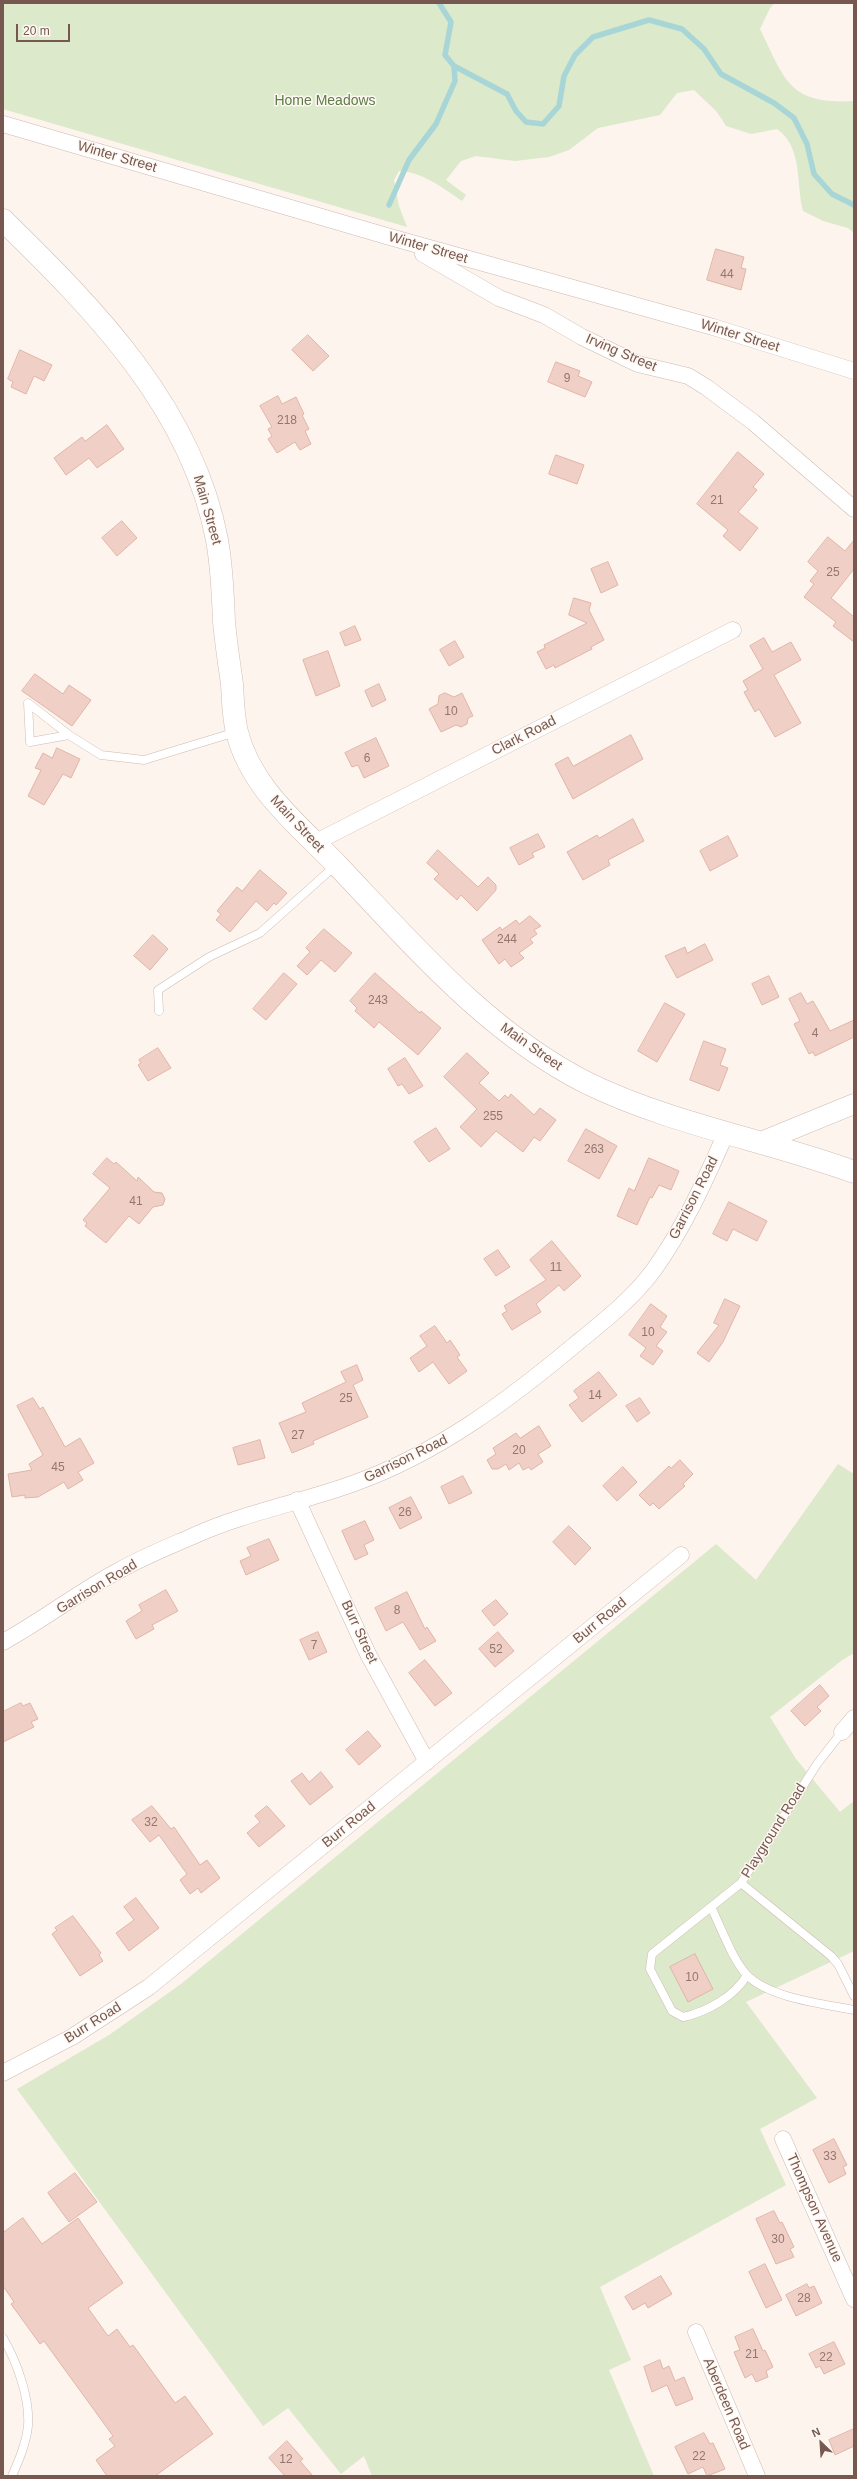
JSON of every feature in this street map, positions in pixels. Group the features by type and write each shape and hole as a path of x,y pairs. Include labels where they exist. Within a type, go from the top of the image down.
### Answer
{"main road":[{"name":"Main Street","path":"3,220 106,325 157,396 191,456 217,538 237,732 253,772 286,816 337,865 402,935 457,989 495,1022 555,1065 587,1082 634,1103 726,1133 809,1155 854,1172"}],"street":[{"name":"Winter Street","path":"3,124 390,238 712,327 854,371"},
{"name":"Irving Street","path":"390,238 440,263 499,298 544,316 604,348 638,364 688,376 706,387 753,422 854,509"},
{"name":"Clark Road","path":"314,843 733,630"},
{"path":"761,1142 854,1104"},
{"name":"Garrison Road","path":"3,1642 120,1570 226,1522 352,1484 434,1448 538,1376 600,1324 638,1288 653,1271 686,1219 726,1133"},
{"name":"Burr Street","path":"297,1500 368,1654 427,1762"},
{"name":"Burr Road","path":"3,2073 72,2037 149,1987 681,1555"},
{"name":"Playground Road","path":"842,1732 854,1718"},
{"name":"Thompson Avenue","path":"783,2139 854,2299"},
{"name":"Aberdeen Road","path":"696,2332 757,2476"}],"lane":[{"path":"69,734 30,742 28,703 63,730 101,755 144,760 237,732"},
{"path":"159,1011 158,990 209,957 260,933 337,865"},
{"name":"Playground Road","path":"747,1975 733,1993 696,2014 683,2018 672,2011 650,1969 652,1954 741,1883 817,1764 842,1732"},
{"path":"741,1883 831,1956 854,1996"},
{"path":"711,1907 747,1975 763,1986 789,1996 854,2010"},
{"path":"3,2338 11,2353 20,2380 26,2405 28,2426 22,2454 12,2476"}],"green space":[{"name":"Home Meadows","path":"3,3 775,3 770,8 760,29 776,62 792,86 815,99 854,101 854,233 848,228 823,221 803,211 795,156 785,137 777,129 751,134 726,126 717,112 694,90 677,93 660,115 598,128 569,150 549,157 515,161 476,156 461,161 446,180 466,195 462,201 440,186 416,174 399,171 394,180 399,206 407,227 3,109"},
{"path":"838,1464 854,1474 854,1653 841,1661 770,1717 796,1759 840,1812 854,1801 854,1951 746,2002 817,2098 760,2129 786,2185 600,2287 631,2360 609,2370 654,2476 372,2476 364,2456 341,2474 288,2408 263,2426 17,2089 109,2035 181,1984 716,1544 756,1580"}],"building":[{"path":"716,249 744,257 741,268 746,269 741,290 707,280"},
{"path":"308,335 329,356 313,371 292,350"},
{"path":"20,350 52,365 44,381 34,376 26,394 11,387 13,382 8,379"},
{"path":"556,362 580,371 578,376 592,382 585,397 548,382"},
{"path":"278,396 282,404 296,397 304,414 302,415 309,429 305,431 311,444 300,450 295,442 277,453 268,439 272,436 268,429 272,427 260,406"},
{"path":"107,425 124,449 97,468 89,458 66,475 54,458 82,437 85,441"},
{"path":"738,452 764,474 753,487 757,490 738,512 758,528 740,551 723,536 728,530 697,504"},
{"path":"556,455 584,465 577,484 549,474"},
{"path":"122,521 137,538 117,556 102,538"},
{"path":"828,537 845,551 854,540 854,569 831,598 854,617 854,642 833,626 836,622 804,597 814,584 810,581 818,571 808,562"},
{"path":"608,562 618,585 601,593 591,569"},
{"path":"574,598 591,603 589,610 604,640 591,647 592,649 555,668 554,665 546,669 537,652 545,648 544,645 587,623 569,615"},
{"path":"355,626 361,640 345,646 340,633"},
{"path":"764,638 772,652 791,642 801,660 774,675 801,723 775,737 759,709 755,712 744,692 748,690 743,681 763,669 750,646"},
{"path":"455,641 464,657 449,666 440,650"},
{"path":"328,651 340,686 316,696 303,660"},
{"path":"35,674 63,694 69,685 91,700 72,726 22,691"},
{"path":"379,684 386,700 372,707 365,691"},
{"path":"445,693 454,697 462,693 473,716 468,718 467,724 461,727 456,725 441,732 429,709 438,704 439,696"},
{"path":"631,735 643,759 573,799 555,764 568,757 573,766"},
{"path":"376,738 389,766 364,778 358,765 352,767 345,753"},
{"path":"57,748 80,759 71,778 63,774 44,805 28,796 41,770 35,768 43,753 52,758"},
{"path":"633,819 644,841 608,860 610,865 583,880 567,852 597,835 599,838"},
{"path":"538,834 545,847 532,853 534,857 519,865 510,848"},
{"path":"728,836 738,856 710,871 700,851"},
{"path":"438,850 478,887 488,877 496,885 496,890 477,911 461,895 457,900 434,879 439,874 427,863"},
{"path":"260,870 287,893 276,905 274,903 267,911 256,901 230,932 216,920 221,914 217,911 237,887 242,891"},
{"path":"530,916 541,926 534,930 537,934 530,939 533,943 519,953 524,958 511,967 505,959 499,964 482,940 500,927 502,930 516,920 519,924"},
{"path":"324,929 352,953 335,972 321,960 307,975 297,966 310,952 306,948"},
{"path":"153,935 168,949 150,970 134,956"},
{"path":"705,944 713,960 677,978 665,956 685,947 687,953"},
{"path":"284,973 297,984 266,1020 253,1009"},
{"path":"375,973 420,1013 421,1011 441,1028 418,1055 379,1022 374,1028 355,1011 357,1008 350,1001"},
{"path":"769,976 779,997 762,1005 752,984"},
{"path":"801,993 807,1004 813,1001 830,1031 854,1020 854,1037 815,1056 813,1052 809,1054 794,1024 800,1021 789,999"},
{"path":"665,1003 685,1014 657,1062 638,1051"},
{"path":"704,1041 726,1049 720,1065 728,1068 719,1091 690,1080"},
{"path":"158,1048 171,1068 148,1081 138,1065 141,1063 139,1060"},
{"path":"467,1053 489,1073 479,1083 499,1101 505,1095 508,1098 511,1094 534,1115 540,1108 556,1120 540,1141 534,1137 523,1152 496,1131 481,1147 460,1127 477,1109 444,1077"},
{"path":"405,1058 423,1086 409,1094 402,1084 398,1086 388,1069"},
{"path":"436,1128 450,1149 429,1162 414,1142"},
{"path":"586,1129 617,1146 599,1179 568,1161"},
{"path":"107,1158 114,1164 116,1162 137,1181 138,1177 154,1192 162,1193 165,1199 163,1205 153,1207 139,1224 129,1216 106,1243 85,1226 87,1223 83,1220 110,1188 93,1174"},
{"path":"649,1158 679,1171 671,1190 659,1185 652,1198 650,1197 637,1225 617,1216 629,1188 634,1191"},
{"path":"729,1202 767,1221 757,1241 733,1229 727,1241 713,1234"},
{"path":"552,1241 581,1276 564,1291 559,1285 536,1304 541,1312 512,1330 502,1314 507,1311 504,1306 546,1280 530,1260"},
{"path":"498,1250 510,1267 496,1276 484,1259"},
{"path":"725,1299 740,1306 723,1342 709,1362 697,1353 719,1325 714,1323"},
{"path":"651,1304 667,1316 660,1327 667,1332 656,1346 663,1351 653,1365 640,1356 646,1348 629,1335"},
{"path":"435,1326 447,1343 450,1340 460,1355 457,1357 467,1371 449,1384 433,1362 419,1372 410,1358 427,1346 420,1336"},
{"path":"357,1365 363,1380 353,1385 368,1417 313,1441 314,1444 292,1453 279,1423 306,1412 302,1403 346,1382 341,1372"},
{"path":"599,1372 617,1395 582,1422 569,1405 579,1398 574,1391"},
{"path":"33,1398 40,1409 43,1407 65,1447 80,1438 94,1463 78,1472 83,1480 68,1489 64,1482 38,1497 25,1498 25,1495 12,1497 8,1474 32,1470 29,1464 43,1455 17,1406"},
{"path":"640,1398 650,1413 637,1422 626,1406"},
{"path":"539,1426 551,1446 538,1454 543,1462 531,1470 529,1467 523,1470 519,1463 509,1470 506,1464 498,1469 492,1469 487,1460 496,1454 493,1448 516,1433 520,1438"},
{"path":"260,1440 265,1458 238,1465 233,1448"},
{"path":"680,1460 693,1474 683,1484 685,1486 659,1509 653,1503 650,1506 639,1495 669,1466 671,1468"},
{"path":"623,1467 637,1482 617,1501 603,1486"},
{"path":"463,1476 472,1493 449,1504 441,1487"},
{"path":"411,1497 422,1518 400,1529 389,1508"},
{"path":"365,1521 374,1540 364,1545 368,1554 355,1560 342,1531"},
{"path":"569,1526 591,1548 575,1565 553,1542"},
{"path":"269,1539 279,1560 246,1575 240,1561 251,1556 247,1548"},
{"path":"166,1590 178,1611 152,1625 154,1629 136,1639 126,1621 142,1611 139,1605"},
{"path":"407,1592 425,1629 427,1627 436,1641 420,1650 403,1622 386,1631 375,1608"},
{"path":"496,1600 508,1614 494,1626 482,1611"},
{"path":"318,1632 327,1652 309,1660 300,1640"},
{"path":"498,1632 514,1651 495,1667 479,1649"},
{"path":"425,1660 452,1693 435,1706 409,1673"},
{"path":"820,1685 829,1696 817,1707 821,1711 805,1726 791,1711"},
{"path":"21,1703 23,1706 30,1703 38,1719 31,1722 34,1727 3,1742 3,1712"},
{"path":"368,1731 381,1746 359,1765 346,1750"},
{"path":"321,1772 333,1787 310,1805 291,1781 302,1773 309,1782"},
{"path":"152,1806 171,1829 174,1827 200,1865 207,1860 220,1878 201,1893 198,1888 190,1894 180,1880 187,1874 159,1835 150,1842 132,1820"},
{"path":"267,1806 285,1826 259,1847 247,1833 260,1822 255,1816"},
{"path":"136,1898 159,1928 129,1951 116,1933 134,1920 124,1907"},
{"path":"73,1916 101,1953 99,1955 103,1961 80,1976 52,1934 57,1930 55,1928"},
{"path":"695,1954 713,1989 688,2002 670,1967"},
{"path":"834,2139 847,2165 843,2167 846,2174 829,2183 813,2150"},
{"path":"75,2173 97,2202 69,2222 48,2193"},
{"path":"774,2211 780,2223 782,2222 794,2247 790,2249 794,2257 776,2264 756,2219"},
{"path":"23,2218 42,2244 78,2218 123,2283 88,2308 108,2336 117,2329 130,2347 133,2345 175,2403 185,2396 213,2434 155,2476 107,2476 96,2460 115,2446 109,2439 113,2436 44,2341 40,2344 11,2304 14,2302 3,2286 3,2233"},
{"path":"765,2264 782,2300 766,2308 749,2272"},
{"path":"661,2276 672,2294 648,2308 645,2303 633,2310 625,2297"},
{"path":"807,2284 809,2288 814,2286 822,2303 796,2316 786,2295"},
{"path":"753,2329 763,2351 765,2350 773,2367 766,2371 768,2377 756,2382 752,2374 745,2378 734,2352 740,2350 735,2337"},
{"path":"834,2342 845,2364 824,2374 820,2366 816,2368 809,2354"},
{"path":"660,2360 663,2369 669,2366 675,2381 684,2377 693,2399 676,2406 667,2385 652,2392 644,2367"},
{"path":"854,2429 854,2446 835,2455 829,2440"},
{"path":"704,2433 710,2444 713,2443 725,2469 707,2476 703,2467 688,2474 675,2447"},
{"path":"287,2441 303,2459 300,2461 313,2476 285,2476 269,2458"}],"waterway":[{"path":"389,205 409,160 436,124 455,81 454,66 445,55 451,22 439,3"},
{"path":"454,66 507,94 516,111 526,122 543,124 559,106 564,76 575,55 593,37 649,20 682,29 704,49 721,74 774,103 794,118 807,144 814,174 832,194 854,205"}]}
